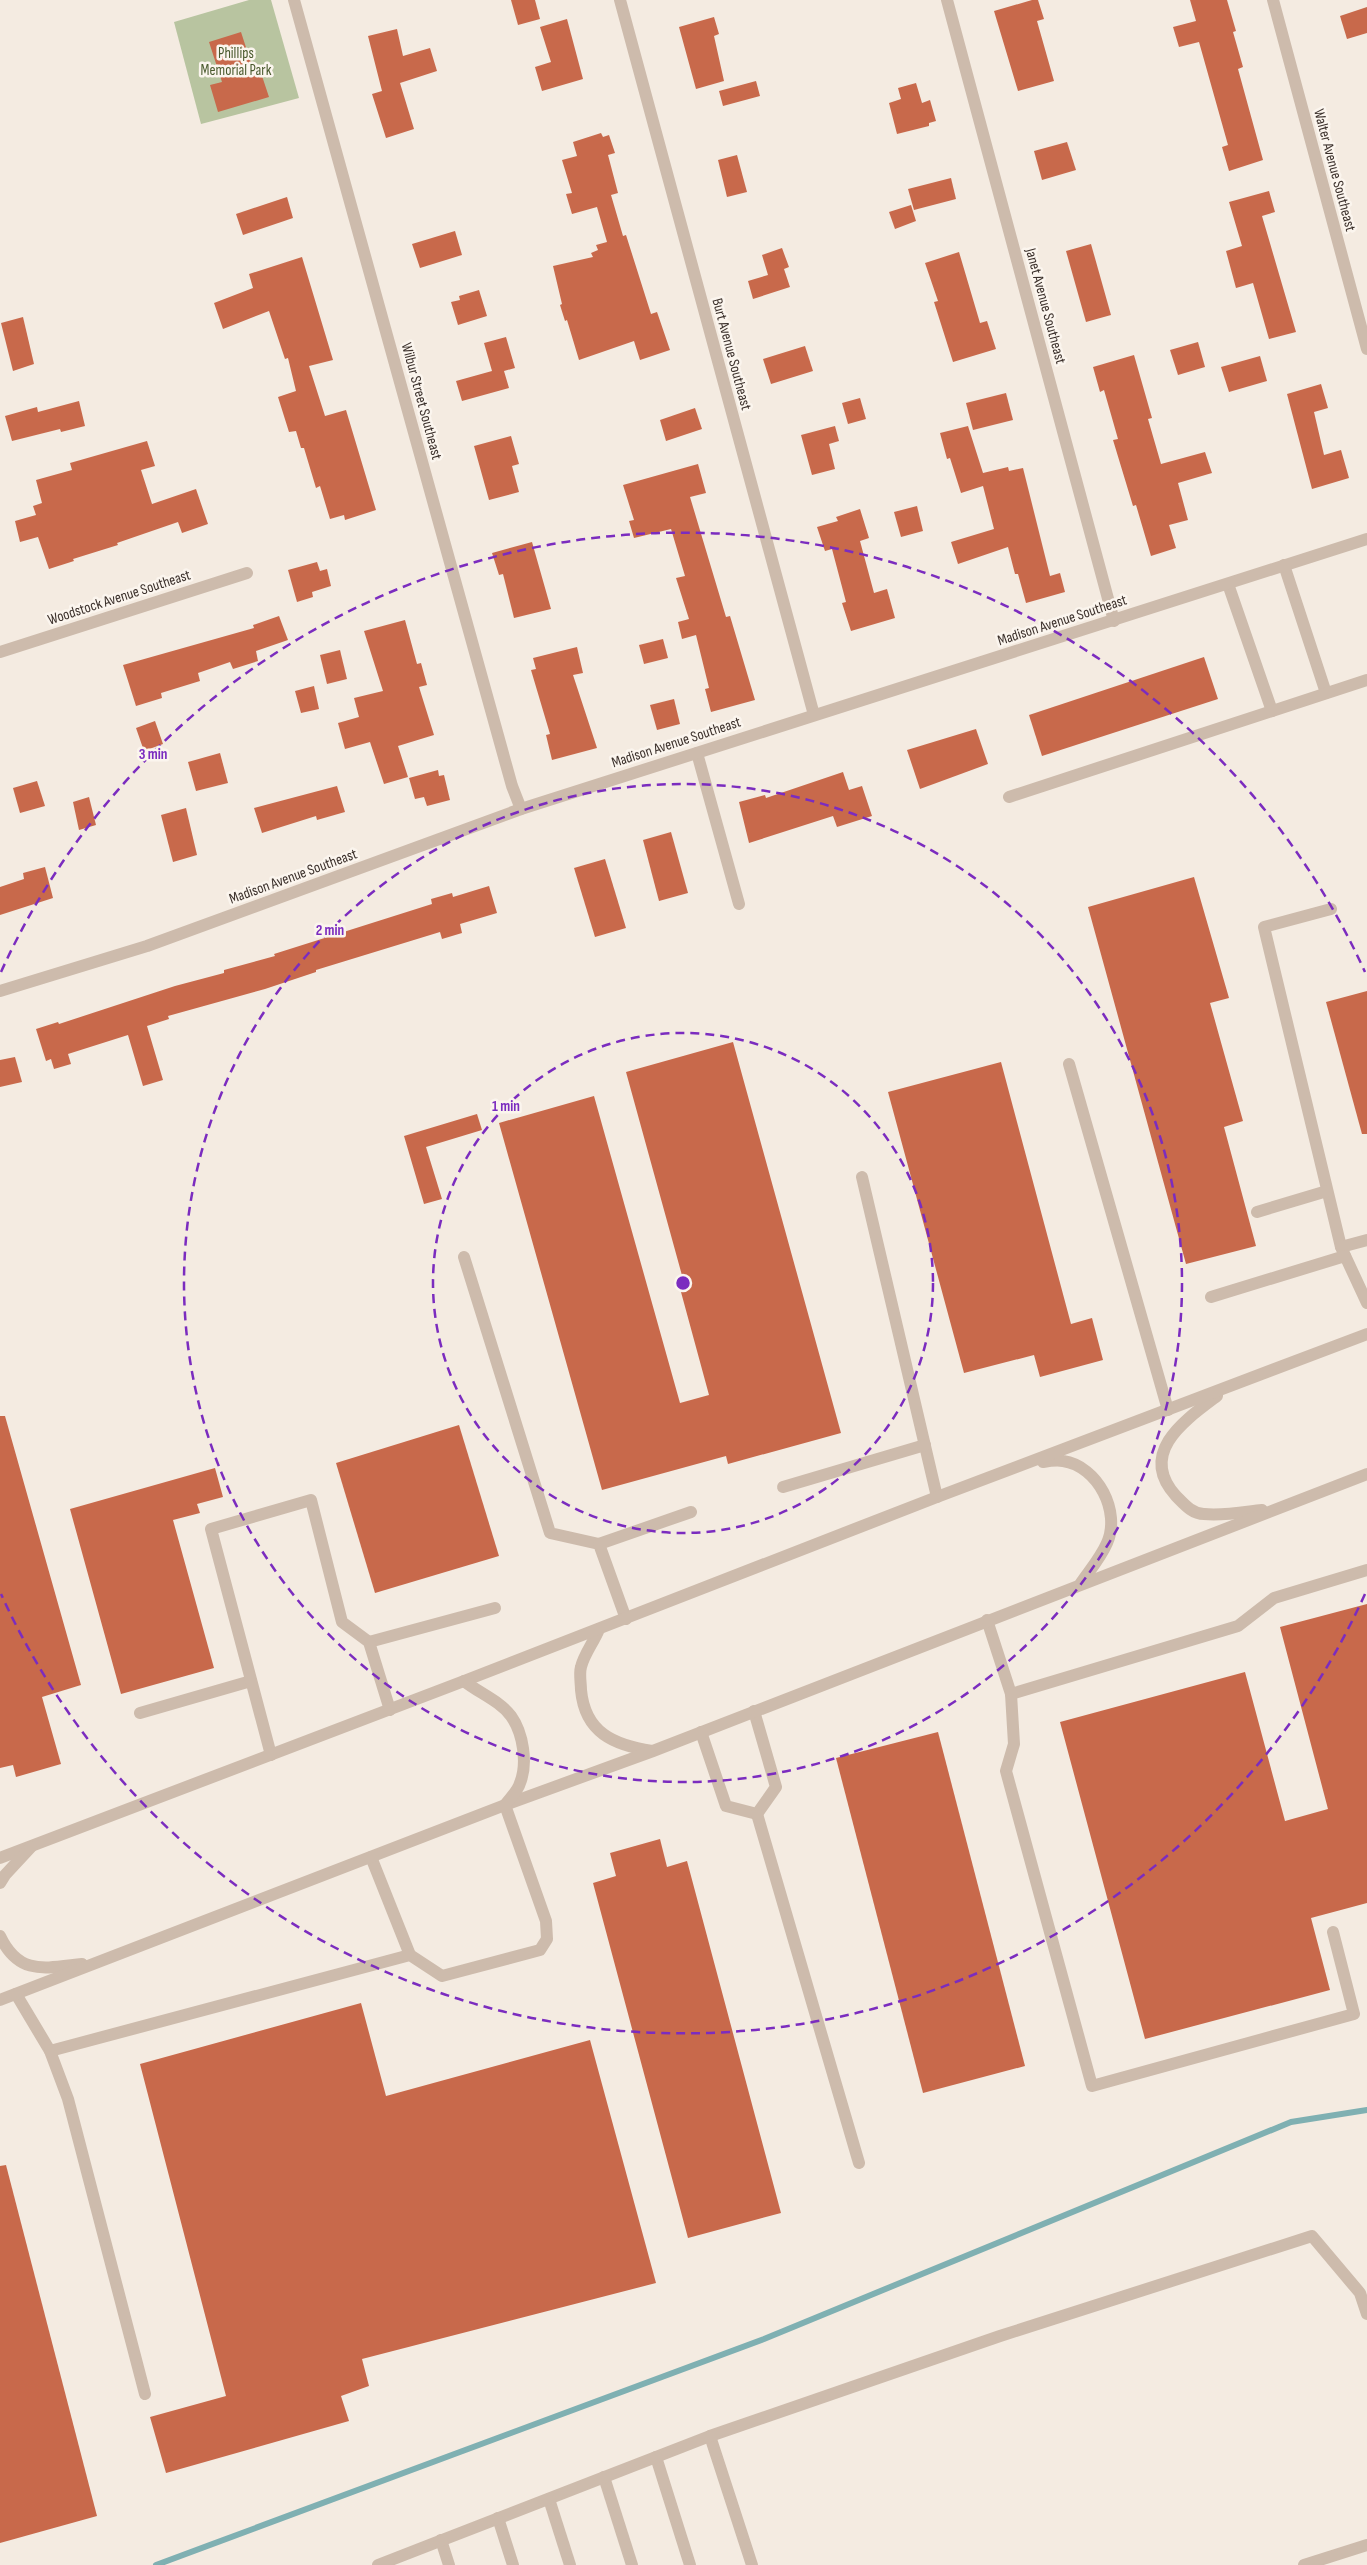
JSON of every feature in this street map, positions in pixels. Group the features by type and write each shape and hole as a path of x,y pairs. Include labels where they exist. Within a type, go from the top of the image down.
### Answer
{"street":[{"name":"Wilbur Street Southeast","path":"294,0 506,767 521,809"},
{"name":"Burt Avenue Southeast","path":"620,0 814,716"},
{"name":"Janet Avenue Southeast","path":"947,0 1114,621"},
{"name":"Walter Avenue Southeast","path":"1272,0 1367,349"},
{"name":"Madison Avenue Southeast","path":"0,992 147,946 521,809 1367,539"},
{"path":"1284,565 1326,693"},
{"name":"Woodstock Avenue Southeast","path":"0,652 247,573"},
{"path":"1228,584 1272,711"},
{"path":"1009,797 1367,680"},
{"path":"697,752 739,904"},
{"path":"1331,909 1264,927 1343,1251 1367,1303"},
{"path":"1069,1064 1168,1410"},
{"path":"862,1177 937,1497"},
{"path":"1257,1212 1328,1191"},
{"path":"1211,1297 1343,1251 1367,1240"},
{"path":"464,1257 550,1533 599,1544 691,1512"},
{"path":"0,1858 390,1710 937,1497 1367,1334"},
{"path":"1226,1388 1179,1425 1166,1443 1162,1464 1169,1488 1188,1508 1203,1515 1276,1509"},
{"path":"784,1487 925,1445"},
{"path":"1030,1462 1063,1461 1079,1467 1093,1477 1104,1493 1112,1516 1108,1542 1082,1583"},
{"path":"0,2000 505,1805 653,1751 1367,1474"},
{"path":"271,1755 211,1529 310,1500 342,1622 368,1642 390,1710"},
{"path":"599,1544 626,1619"},
{"path":"1011,1694 1238,1626 1274,1598 1367,1570"},
{"path":"368,1642 496,1608"},
{"path":"987,1620 1011,1694 1014,1744 1006,1771 1092,2086 1354,2014 1333,1932"},
{"path":"599,1629 580,1669 582,1702 589,1722 611,1740 625,1747 653,1751"},
{"path":"140,1713 251,1681"},
{"path":"464,1681 498,1703 511,1716 518,1731 523,1747 524,1767 520,1784 505,1805"},
{"path":"754,1711 776,1787 756,1814"},
{"path":"701,1732 726,1806 756,1814"},
{"path":"371,1857 410,1955 442,1976 540,1950 547,1939 546,1921 505,1805"},
{"path":"756,1814 859,2163"},
{"path":"0,1884 5,1875 33,1846"},
{"path":"0,1936 5,1947 18,1961 33,1968 100,1962"},
{"path":"50,2050 410,1955"},
{"path":"16,1994 50,2050 68,2099 145,2394"},
{"path":"383,2564 710,2436 1000,2336 1312,2236 1360,2293 1367,2314"},
{"path":"710,2436 752,2565"},
{"path":"656,2458 690,2565"},
{"path":"604,2477 632,2565"},
{"path":"549,2499 570,2565"},
{"path":"498,2518 513,2565"},
{"path":"441,2540 449,2565"},
{"path":"1306,2565 1367,2545"}],"green space":[{"name":"Phillips Memorial Park","path":"249,0 271,0 299,98 201,124 174,22"}],"building":[{"path":"511,0 535,0 540,19 518,25"},
{"path":"1038,0 1044,19 1037,21 1054,81 1018,91 994,11"},
{"path":"1190,0 1227,0 1236,31 1233,32 1243,67 1238,69 1263,160 1229,171 1222,147 1228,145 1199,42 1179,47 1173,27 1196,21"},
{"path":"1367,7 1367,33 1347,39 1340,16"},
{"path":"714,17 719,34 714,36 724,81 696,89 679,27"},
{"path":"567,19 583,79 542,91 535,67 551,62 540,27"},
{"path":"397,29 403,56 430,48 437,71 400,83 414,129 386,138 372,94 382,91 368,36"},
{"path":"241,32 254,72 260,70 269,97 218,112 210,85 222,82 209,42"},
{"path":"756,81 760,96 723,106 719,91"},
{"path":"916,83 922,103 930,100 936,121 929,123 929,126 897,134 889,103 901,99 898,88"},
{"path":"601,133 603,137 609,135 615,153 608,155 618,193 611,195 623,236 626,235 651,314 657,312 670,350 640,360 634,341 579,360 567,320 565,321 560,305 562,304 553,266 593,257 591,253 598,250 596,245 607,242 597,207 572,214 566,194 572,193 562,160 577,156 573,142"},
{"path":"1067,142 1076,170 1042,180 1034,151"},
{"path":"737,155 747,192 727,197 718,160"},
{"path":"951,178 956,199 914,210 908,189"},
{"path":"1269,191 1275,212 1262,216 1296,332 1269,339 1253,283 1236,288 1226,251 1242,246 1229,202"},
{"path":"287,197 293,218 243,235 236,214"},
{"path":"911,205 916,221 895,229 889,212"},
{"path":"455,231 462,255 420,268 412,244"},
{"path":"1091,244 1111,315 1086,322 1066,251"},
{"path":"782,248 789,267 784,269 790,287 753,299 748,281 768,275 762,255"},
{"path":"959,252 980,323 987,321 996,349 953,362 934,302 938,301 925,263"},
{"path":"302,257 333,360 309,366 325,416 346,410 376,510 345,520 344,515 330,519 320,486 316,488 304,448 301,448 296,431 289,432 278,397 296,391 288,358 285,359 269,311 223,329 214,303 253,288 249,274"},
{"path":"479,290 487,316 458,325 451,302 460,300 459,296"},
{"path":"23,317 34,364 13,371 1,323"},
{"path":"506,337 515,368 504,371 509,388 462,401 456,381 492,371 484,343"},
{"path":"1198,342 1205,367 1178,375 1170,350"},
{"path":"805,346 813,371 771,384 763,359"},
{"path":"1134,355 1152,418 1148,419 1161,464 1205,452 1212,473 1178,483 1188,520 1169,525 1176,548 1151,556 1136,505 1133,506 1113,440 1118,439 1104,390 1100,392 1093,367"},
{"path":"1260,356 1267,381 1229,392 1221,367"},
{"path":"1321,384 1328,408 1314,412 1324,455 1341,450 1349,478 1312,489 1287,394"},
{"path":"1006,393 1013,420 973,430 966,403"},
{"path":"860,398 866,419 848,424 842,403"},
{"path":"79,401 85,426 61,432 60,429 12,441 5,416 37,407 38,412"},
{"path":"695,408 702,429 666,441 660,420"},
{"path":"835,426 839,441 829,444 835,469 812,475 801,435"},
{"path":"968,426 983,473 1008,467 1009,471 1023,468 1050,576 1060,573 1065,592 1026,603 1018,574 1015,574 1008,547 958,564 951,542 994,529 983,486 961,493 950,458 947,459 940,433"},
{"path":"511,436 519,464 512,466 519,492 489,500 474,446"},
{"path":"147,441 155,466 141,470 152,504 196,489 208,524 182,533 178,522 49,569 38,537 20,542 15,521 36,515 33,506 42,503 36,480 72,470 70,463"},
{"path":"698,464 706,493 690,497 726,617 730,616 755,700 711,712 705,689 709,688 696,635 682,639 678,622 689,619 676,578 685,576 671,529 634,538 629,521 634,520 623,485"},
{"path":"917,506 923,531 901,537 894,512"},
{"path":"860,509 869,538 860,541 874,593 887,589 895,618 851,631 842,603 846,602 832,549 825,551 817,527 838,521 836,517"},
{"path":"532,542 551,609 514,618 503,574 499,575 492,553"},
{"path":"317,562 320,571 327,569 331,586 312,592 313,597 297,602 288,570"},
{"path":"279,616 288,640 256,651 258,661 233,669 230,662 198,673 200,681 161,693 162,698 136,706 123,665 254,628 253,625"},
{"path":"405,620 417,664 421,663 427,685 419,687 434,735 398,746 408,777 384,784 370,742 345,749 338,723 359,717 354,698 383,691 364,631"},
{"path":"663,639 668,658 644,664 639,645"},
{"path":"577,647 583,673 573,675 597,748 552,760 546,735 550,734 531,670 536,669 533,658"},
{"path":"340,650 347,679 327,684 320,655"},
{"path":"1204,657 1218,699 1042,756 1029,715"},
{"path":"314,686 319,709 301,713 295,691"},
{"path":"674,699 680,724 657,730 650,705"},
{"path":"155,721 163,744 144,751 136,728"},
{"path":"976,729 988,764 920,789 907,750"},
{"path":"220,753 228,783 196,791 188,762"},
{"path":"438,770 439,776 444,775 450,800 427,806 424,797 415,799 409,778"},
{"path":"843,772 849,790 862,786 872,816 837,827 833,816 749,843 739,802 765,795 766,798"},
{"path":"37,781 45,806 20,813 13,788"},
{"path":"337,786 345,812 317,820 316,816 262,833 254,808"},
{"path":"89,797 96,825 79,830 73,802"},
{"path":"186,808 197,855 173,862 161,815"},
{"path":"671,832 688,893 659,901 643,840"},
{"path":"605,859 626,928 595,937 574,868"},
{"path":"45,867 53,898 0,915 0,887 24,879 23,873"},
{"path":"1194,877 1229,998 1210,1003 1243,1121 1224,1127 1256,1246 1186,1264 1088,907"},
{"path":"489,886 497,913 460,924 462,933 442,939 440,932 316,970 316,972 265,989 168,1016 169,1019 147,1026 163,1080 143,1086 128,1035 68,1054 71,1064 54,1069 51,1059 46,1061 36,1029 58,1022 59,1024 175,986 224,973 224,970 275,956 274,954 432,904 431,899 452,893 453,897"},
{"path":"1367,991 1367,1134 1362,1134 1326,1002"},
{"path":"733,1042 841,1433 728,1464 726,1456 602,1490 499,1123 594,1096 680,1403 709,1395 678,1281 683,1279 626,1072"},
{"path":"15,1057 22,1082 0,1087 0,1060"},
{"path":"1001,1062 1071,1324 1092,1318 1103,1360 1040,1377 1034,1355 964,1373 888,1092"},
{"path":"477,1114 482,1130 426,1147 442,1199 424,1204 404,1136"},
{"path":"0,1416 5,1416 81,1685 42,1697 61,1764 16,1777 13,1765 0,1768"},
{"path":"459,1425 499,1556 375,1593 336,1463"},
{"path":"215,1468 223,1497 197,1504 200,1513 173,1520 214,1668 121,1694 70,1509"},
{"path":"1367,1604 1367,1903 1311,1918 1330,1990 1145,2039 1060,1722 1245,1672 1285,1821 1328,1809 1280,1627"},
{"path":"938,1732 1025,2066 923,2093 836,1758"},
{"path":"660,1839 667,1867 687,1861 781,2213 688,2238 593,1883 616,1876 610,1853"},
{"path":"361,2003 386,2096 590,2040 656,2283 362,2359 369,2386 341,2396 349,2421 166,2473 150,2417 226,2396 140,2064"},
{"path":"6,2165 97,2516 0,2543 0,2166"}],"waterway":[{"path":"156,2565 764,2339 1291,2122 1367,2110"}]}
